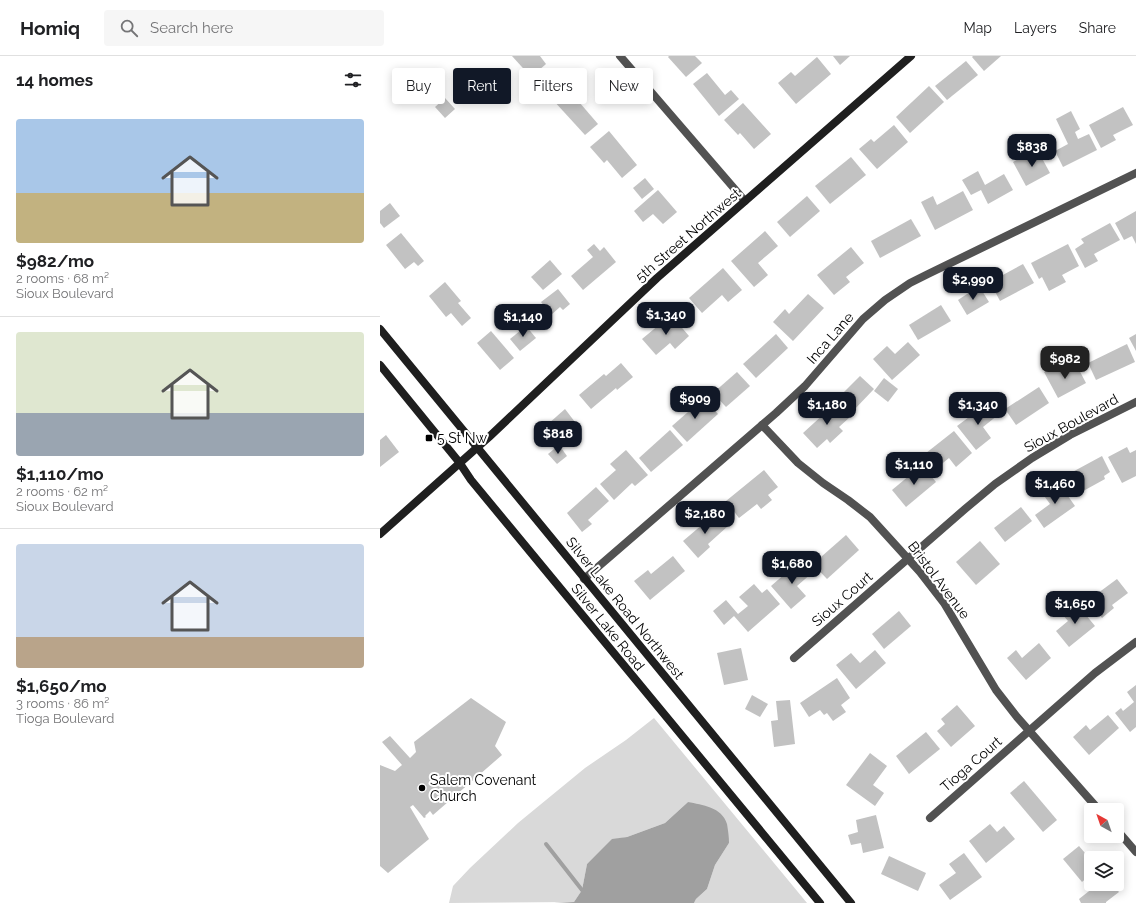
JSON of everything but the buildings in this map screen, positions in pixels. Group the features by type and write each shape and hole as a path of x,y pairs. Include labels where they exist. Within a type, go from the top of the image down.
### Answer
{"main road":[{"name":"5th Street Northwest","path":"380,534 459,462 489,437 657,278 911,56"},
{"name":"Silver Lake Road Northwest","path":"380,329 476,448 851,903"},
{"name":"Silver Lake Road","path":"380,365 459,462 471,480 820,903"}],"street":[{"path":"620,56 745,201"},
{"name":"Inca Lane","path":"584,579 805,386 863,319 885,300 904,287 928,274 1136,173"},
{"name":"Sioux Boulevard","path":"908,559 995,484 1032,458 1070,435 1136,402"},
{"name":"Bristol Avenue","path":"762,425 798,463 870,517 908,559 944,603 996,690 1093,803"},
{"name":"Sioux Court","path":"794,658 908,559"},
{"name":"Tioga Court","path":"930,818 1095,673 1136,642"},
{"path":"1124,838 1136,852"}],"shaded area":[{"path":"654,718 807,903 694,903 696,899 707,889 715,865 729,843 688,802 665,823 627,837 612,840 587,864 582,890 574,902 449,903 453,886 518,823 585,768 626,740"},
{"path":"688,802 711,808 721,814 727,824 729,838 729,843 715,865 707,889 696,899 694,903 554,903 574,902 582,890 587,864 612,839 627,837 665,823"}],"waterway":[{"path":"546,844 582,890"}],"place":[{"name":"5 St Nw","path":"429,438"},
{"name":"Salem Covenant Church","path":"422,788"}]}
